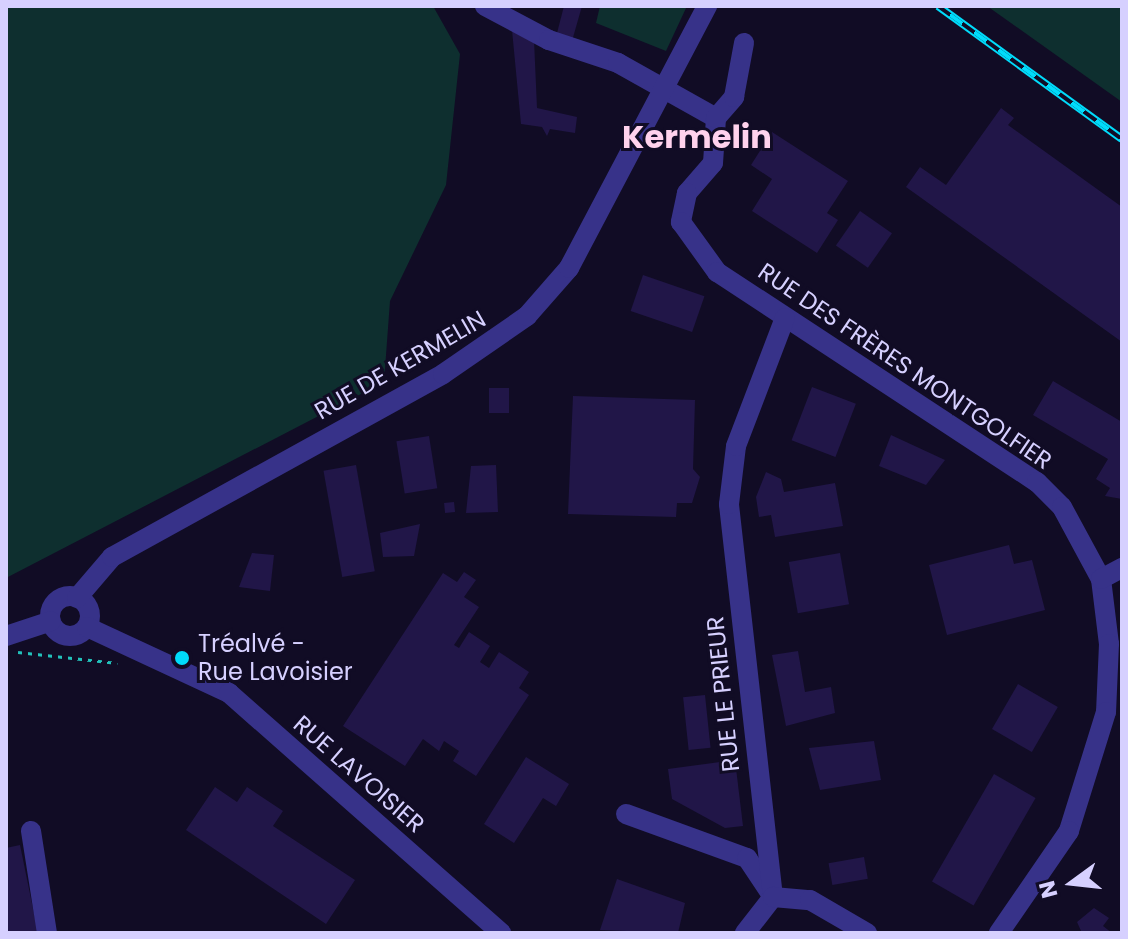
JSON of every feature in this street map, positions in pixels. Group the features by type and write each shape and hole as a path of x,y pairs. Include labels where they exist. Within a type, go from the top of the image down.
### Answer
{"street":[{"path":"485,6 665,87 716,118 734,97 744,43"},
{"name":"RUE DE KERMELIN","path":"77,598 112,557 443,374 527,316 569,268 707,6"},
{"name":"RUE DES FRÈRES MONTGOLFIER","path":"716,118 713,163 682,204 689,238 717,272 1037,482 1062,507 1101,579 1109,644 1106,712 1089,784 1069,831 999,933"},
{"name":"RUE LE PRIEUR","path":"773,897 729,504 736,446 785,318"},
{"path":"1101,579 1122,568"},
{"path":"8,644 51,621 55,602 77,598 90,612 87,627 68,636 51,621"},
{"name":"RUE LAVOISIER","path":"87,627 229,693 501,933"},
{"path":"626,814 747,858 773,897"},
{"path":"31,831 47,933"},
{"path":"745,933 773,897"},
{"path":"773,897 810,900 867,933"}],"path":[{"path":"8,644 122,664"}],"green space":[{"path":"6,6 433,6 460,54 446,185 390,301 384,382 6,578"},
{"path":"600,6 687,6 666,51 596,23"},
{"path":"987,6 1122,6 1122,102"}],"building":[{"path":"564,6 582,6 572,41 556,37"},
{"path":"512,30 534,40 537,108 577,117 575,133 550,129 547,136 542,127 521,124"},
{"path":"1001,108 1014,118 1008,125 1122,207 1122,342 906,187 920,167 946,185"},
{"path":"772,132 848,181 827,213 838,220 817,253 752,211 772,179 751,165"},
{"path":"860,211 892,233 868,268 836,245"},
{"path":"643,275 704,296 692,332 631,311"},
{"path":"1053,381 1122,422 1122,499 1105,496 1110,488 1096,479 1108,459 1033,415"},
{"path":"812,387 856,404 835,457 792,440"},
{"path":"489,388 509,388 509,413 489,413"},
{"path":"573,396 695,400 693,469 700,477 692,503 677,503 676,517 568,514"},
{"path":"891,435 945,460 926,485 879,466"},
{"path":"429,436 437,488 405,494 396,441"},
{"path":"356,465 375,571 342,577 324,471"},
{"path":"496,465 498,512 466,513 471,466"},
{"path":"766,472 781,479 784,492 835,483 843,526 775,537 771,515 759,517 756,497"},
{"path":"454,502 455,512 445,513 444,503"},
{"path":"420,524 414,556 383,557 380,533"},
{"path":"1009,545 1014,564 1032,560 1045,610 947,635 929,565"},
{"path":"252,553 274,555 270,591 239,587"},
{"path":"840,553 849,604 798,613 789,562"},
{"path":"464,572 476,580 464,597 479,607 454,645 459,648 469,632 490,646 480,662 489,668 499,652 529,672 519,688 529,695 476,776 453,761 459,751 444,741 439,751 423,739 405,766 343,726 443,573 457,582"},
{"path":"798,651 805,692 831,687 835,713 786,726 772,655"},
{"path":"1018,684 1058,707 1032,752 992,729"},
{"path":"705,695 711,748 689,750 683,697"},
{"path":"874,741 881,780 820,790 809,748"},
{"path":"526,757 569,784 556,806 543,798 514,843 484,824"},
{"path":"735,760 743,826 725,828 672,799 668,769"},
{"path":"994,774 1036,798 974,905 932,881"},
{"path":"215,787 237,802 247,787 283,811 273,826 355,880 326,924 186,830"},
{"path":"20,845 38,933 6,933 6,848"},
{"path":"864,857 868,879 832,885 829,863"},
{"path":"617,879 685,903 678,933 600,930"},
{"path":"1094,908 1109,918 1103,926 1112,933 1082,933 1077,922"}],"railway":[{"path":"938,6 1122,139"}],"place":[{"name":"Tréalvé - Rue Lavoisier","path":"182,658"}],"district":[{"name":"Kermelin","path":"697,137"}]}
